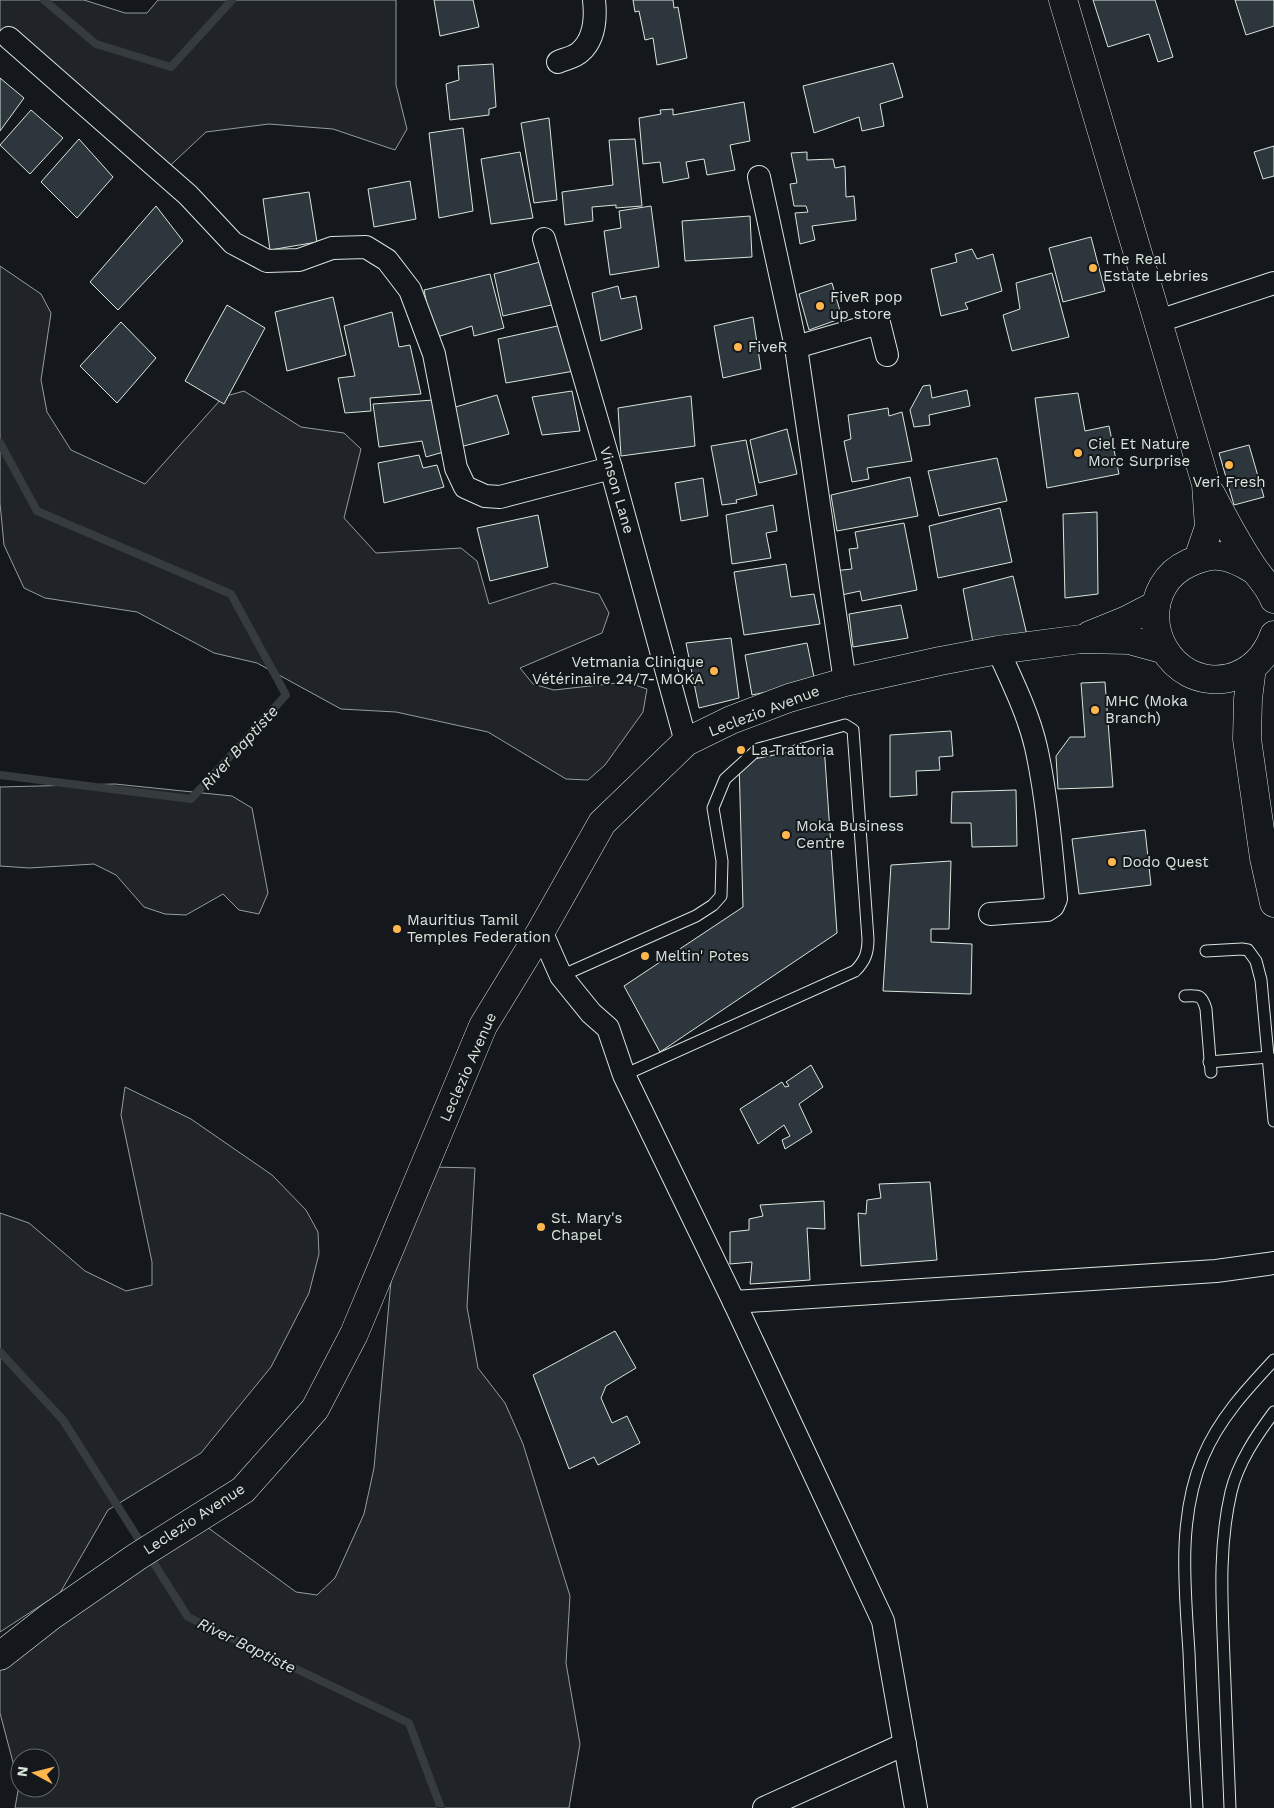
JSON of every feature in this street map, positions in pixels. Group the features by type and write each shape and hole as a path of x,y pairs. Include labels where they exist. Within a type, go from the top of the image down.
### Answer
{"main road":[{"path":"1063,0 1206,484 1231,533 1254,570 1266,582 1274,599"},
{"path":"1198,559 1209,526 1206,484"},
{"path":"1254,570 1237,560 1218,556 1198,559 1184,565 1171,576 1161,589 1156,605 1155,627 1162,649 1171,660 1194,676 1208,679 1224,679 1239,675 1262,658 1273,642"},
{"name":"Leclezio Avenue","path":"1081,639 1156,605"},
{"name":"Leclezio Avenue","path":"0,1656 52,1616 138,1556 243,1490 315,1409 354,1334 483,1026 541,931 602,823 686,742 731,720 781,701 845,682 998,650 1081,639 1129,640 1162,649"},
{"path":"1252,667 1248,699 1247,738 1264,858 1274,903"},
{"path":"1208,679 1229,704 1247,738"}],"street":[{"path":"558,62 580,53 590,39 595,17 594,0"},
{"path":"9,38 188,195 234,243 267,261 299,260 332,248 366,247 387,260 410,290 434,354 456,468 465,487 485,496 500,497 611,468"},
{"path":"759,177 796,347 845,682"},
{"name":"Vinson Lane","path":"544,239 611,468 686,742"},
{"path":"1159,321 1274,283"},
{"path":"796,347 879,322 887,355"},
{"path":"990,914 1047,910 1053,906 1056,899 1049,822 1035,745 1020,699 998,650"},
{"path":"541,931 561,976 590,1013 608,1028 624,1075 734,1302 883,1621 916,1808"},
{"path":"734,1302 1216,1271 1274,1263"},
{"path":"764,1808 905,1744"}],"lane":[{"path":"561,976 696,916 721,896 722,861 713,808 725,779 758,749 845,725 853,730 868,939 868,950 863,963 855,971 624,1075"},
{"path":"1206,951 1248,950 1256,961 1261,980 1274,1121"},
{"path":"1185,996 1199,996 1204,1000 1210,1067 1269,1058"},
{"path":"1197,1808 1184,1573 1192,1491 1203,1457 1216,1431 1236,1402 1274,1360"},
{"path":"1230,1808 1220,1579 1224,1534 1231,1491 1242,1463 1256,1436 1274,1412"}],"shaded area":[{"path":"0,0 84,0 125,13 147,13 158,0 396,0 396,85 407,129 395,150 333,129 269,124 206,132 160,175 0,35"},
{"path":"0,266 41,294 51,313 41,380 47,412 71,450 145,484 223,397 244,391 301,427 344,433 361,449 344,518 376,553 461,548 477,561 489,604 554,583 599,594 609,613 602,633 520,668 533,684 554,690 626,682 647,689 643,712 605,765 588,780 566,779 488,732 396,712 341,709 257,663 214,653 137,612 45,598 24,588 4,545 0,503"},
{"path":"115,784 232,796 252,808 268,893 259,914 239,910 223,894 186,915 165,914 144,907 116,875 94,864 29,868 0,866 0,787"},
{"path":"125,1087 191,1119 272,1175 306,1210 318,1232 319,1254 309,1293 271,1367 201,1453 108,1510 60,1593 0,1632 0,1213 29,1223 85,1271 126,1291 152,1285 152,1262 121,1115"},
{"path":"432,1167 475,1168 467,1307 478,1368 505,1403 523,1444 570,1596 566,1663 580,1744 569,1808 15,1808 17,1798 60,1798 60,1748 10,1748 10,1751 0,1713 0,1657 207,1527 296,1592 317,1595 335,1578 364,1514 374,1468 399,1193"}],"building":[{"path":"434,0 473,0 479,27 440,36"},
{"path":"633,0 673,0 674,8 678,7 687,58 657,65 653,38 645,40 639,11 635,12"},
{"path":"1093,0 1155,0 1173,57 1158,62 1149,34 1108,47"},
{"path":"1235,0 1274,0 1274,26 1246,35"},
{"path":"893,63 903,97 880,104 884,126 862,131 859,117 814,133 803,86"},
{"path":"493,64 496,107 489,109 489,115 450,120 446,84 459,80 458,66"},
{"path":"0,78 24,98 0,131"},
{"path":"744,102 750,141 730,145 735,170 707,175 704,159 686,162 689,178 663,183 660,162 643,164 639,118 661,114 660,110 673,109 673,115"},
{"path":"31,110 63,138 30,174 0,145"},
{"path":"549,118 557,200 534,203 521,123"},
{"path":"463,128 473,211 439,218 429,133"},
{"path":"79,139 113,177 77,218 41,182"},
{"path":"635,139 642,206 616,208 616,205 592,207 593,221 565,225 562,192 613,185 609,140"},
{"path":"1274,146 1274,176 1263,179 1254,152"},
{"path":"520,152 533,218 491,224 481,159"},
{"path":"807,152 807,160 833,159 835,168 845,166 846,197 854,196 856,220 812,226 815,240 800,244 795,213 808,212 806,206 794,206 790,184 797,183 791,153"},
{"path":"410,181 416,219 374,227 368,189"},
{"path":"309,192 317,242 270,250 263,199"},
{"path":"156,206 183,241 118,310 90,282"},
{"path":"651,206 659,267 610,275 604,231 621,228 619,211"},
{"path":"750,216 752,257 685,261 682,221"},
{"path":"1091,237 1105,291 1063,302 1049,248"},
{"path":"972,249 977,259 993,254 1002,291 965,303 968,309 941,316 931,269 957,262 955,254"},
{"path":"544,261 556,304 503,316 494,274"},
{"path":"1052,273 1069,337 1012,351 1003,315 1020,309 1016,283"},
{"path":"490,274 504,328 474,336 472,326 434,338 424,290"},
{"name":"FiveR pop up store","path":"832,283 842,318 809,330 799,294"},
{"path":"618,286 621,299 636,296 642,329 601,341 592,293"},
{"path":"333,297 346,355 287,371 275,312"},
{"path":"227,305 265,328 224,404 185,381"},
{"path":"392,312 399,347 410,345 421,394 370,398 371,411 345,413 338,378 355,376 344,326"},
{"name":"FiveR","path":"753,317 761,369 723,378 714,326"},
{"path":"121,322 156,358 117,403 80,366"},
{"path":"562,325 574,371 506,383 498,339"},
{"path":"930,385 932,398 967,390 970,406 929,415 930,425 914,427 910,410 923,386"},
{"path":"572,391 580,431 542,435 532,397"},
{"name":"Ciel Et Nature Morc Surprise","path":"1078,393 1085,431 1109,426 1119,474 1047,488 1035,398"},
{"path":"497,395 509,434 460,447 452,408"},
{"path":"691,396 695,446 621,456 618,408"},
{"path":"434,400 447,451 426,457 422,441 379,447 373,404"},
{"path":"888,408 889,416 902,412 912,461 867,468 869,479 852,482 844,441 851,439 848,415"},
{"path":"787,429 797,474 759,483 750,440"},
{"path":"746,440 757,495 736,500 737,503 722,505 711,446"},
{"path":"1249,445 1264,497 1234,505 1219,453"},
{"path":"419,455 423,468 437,465 444,487 384,503 378,463"},
{"path":"997,458 1007,501 939,516 928,471"},
{"path":"910,477 918,516 837,531 831,495"},
{"path":"703,478 708,516 681,521 675,483"},
{"path":"773,505 777,531 766,533 771,558 732,564 726,515"},
{"path":"1000,508 1012,562 938,578 929,526"},
{"path":"1097,512 1098,594 1065,598 1063,514"},
{"path":"538,515 548,567 490,581 477,528"},
{"path":"904,523 917,590 862,601 860,591 837,596 833,571 852,569 849,549 858,548 855,532"},
{"path":"786,564 791,597 814,594 820,624 744,635 734,572"},
{"path":"1013,576 1027,635 973,643 963,589"},
{"path":"901,605 908,638 853,647 849,614"},
{"name":"Vetmania Clinique Vétérinaire 24/7- MOKA","path":"731,638 739,698 699,708 686,643"},
{"path":"807,643 815,682 752,695 745,655"},
{"name":"MHC (Moka Branch)","path":"1105,682 1113,787 1058,789 1056,756 1070,737 1085,737 1081,683"},
{"path":"951,731 953,756 939,757 940,770 916,771 917,795 890,797 890,735"},
{"name":"Moka Business Centre","path":"824,745 837,933 660,1052 624,986 743,907 739,762"},
{"path":"1016,790 1017,846 972,847 971,823 951,823 952,792"},
{"name":"Dodo Quest","path":"1145,830 1151,885 1079,894 1072,839"},
{"path":"951,861 949,929 931,929 931,942 972,944 971,994 883,991 891,865"},
{"path":"811,1065 823,1087 799,1104 812,1132 785,1149 782,1140 790,1136 784,1125 758,1144 740,1109 782,1082 785,1087 789,1086 786,1082"},
{"path":"930,1182 937,1260 861,1266 858,1213 866,1214 867,1200 881,1198 879,1184"},
{"path":"824,1201 825,1229 807,1228 810,1280 750,1284 752,1262 730,1264 730,1232 749,1230 749,1219 763,1216 760,1205"},
{"path":"615,1331 636,1368 606,1386 601,1398 612,1423 627,1416 640,1443 598,1465 594,1457 569,1469 533,1375"}],"waterway":[{"name":"River Baptiste","path":"44,0 96,44 171,67 232,0"},
{"name":"River Baptiste","path":"0,443 37,511 231,594 286,695 191,799 0,775"},
{"name":"River Baptiste","path":"0,1352 63,1420 188,1617 409,1723 441,1808"}],"place":[{"name":"The Real Estate Lebries","path":"1093,268"},
{"name":"FiveR pop up store","path":"820,306"},
{"name":"FiveR","path":"738,347"},
{"name":"Ciel Et Nature Morc Surprise","path":"1078,453"},
{"name":"Veri Fresh","path":"1229,465"},
{"name":"Vetmania Clinique Vétérinaire 24/7- MOKA","path":"714,671"},
{"name":"MHC (Moka Branch)","path":"1095,710"},
{"name":"La Trattoria","path":"741,750"},
{"name":"Moka Business Centre","path":"786,835"},
{"name":"Dodo Quest","path":"1112,862"},
{"name":"Mauritius Tamil Temples Federation","path":"397,929"},
{"name":"Meltin' Potes","path":"645,956"},
{"name":"St. Mary's Chapel","path":"541,1227"}]}
